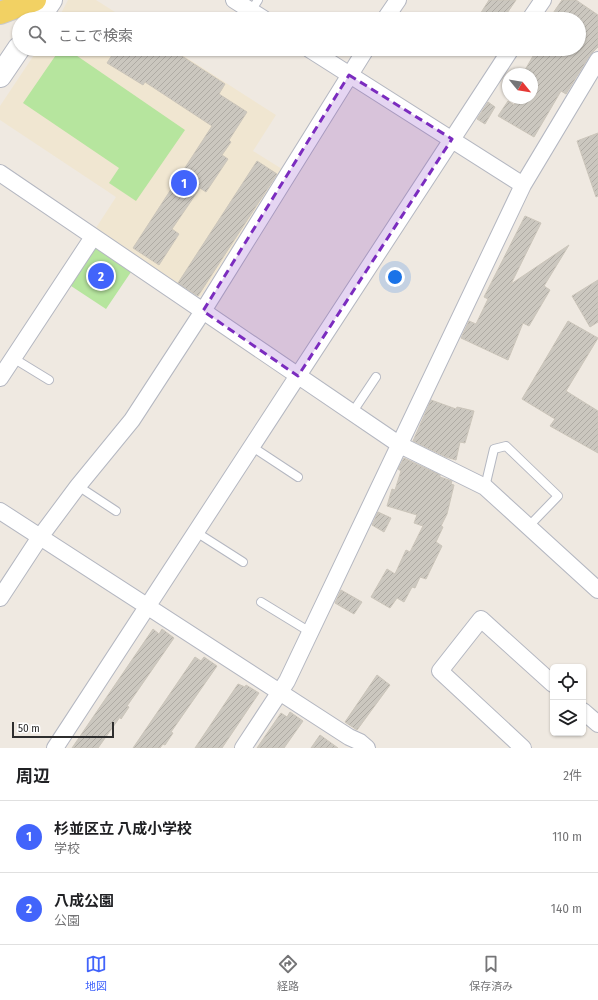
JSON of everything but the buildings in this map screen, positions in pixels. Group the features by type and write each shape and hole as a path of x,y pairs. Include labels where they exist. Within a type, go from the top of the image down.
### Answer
{"main road":[{"path":"0,13 35,0"},
{"path":"42,12 50,0"},
{"path":"0,76 14,56"}],"street":[{"path":"234,0 257,10"},
{"path":"390,12 398,0"},
{"path":"535,12 543,0"},
{"path":"320,56 523,185"},
{"path":"0,598 40,537 78,486 132,420 203,311 361,56"},
{"path":"55,748 506,56"},
{"path":"243,748 280,692 310,632 523,185 598,60"},
{"path":"0,173 400,445 485,487 598,590"},
{"path":"0,378 93,237"},
{"path":"0,512 349,737 360,742 367,748"},
{"path":"523,748 440,671 481,619 550,681"},
{"path":"586,714 598,724"}],"lane":[{"path":"13,358 48,380"},
{"path":"352,412 376,377"},
{"path":"251,446 298,477"},
{"path":"485,487 494,449 506,446 558,496 529,526"},
{"path":"78,486 116,511"},
{"path":"196,532 243,562"},
{"path":"261,602 310,632"}],"highlighted area":[{"path":"349,75 452,139 298,376 203,311"}],"shaded area":[{"path":"68,0 96,0 115,12 62,12"},
{"path":"33,56 184,56 276,115 253,151 282,169 201,296 195,297 96,228 116,197 0,120 0,106"}],"green space":[{"path":"55,56 77,56 185,130 136,201 109,183 119,168 23,103"},
{"path":"95,244 133,269 106,309 68,284"}],"place":[{"name":"杉並区立 八成小学校","path":"184,183"},
{"name":"八成公園","path":"101,276"}]}
